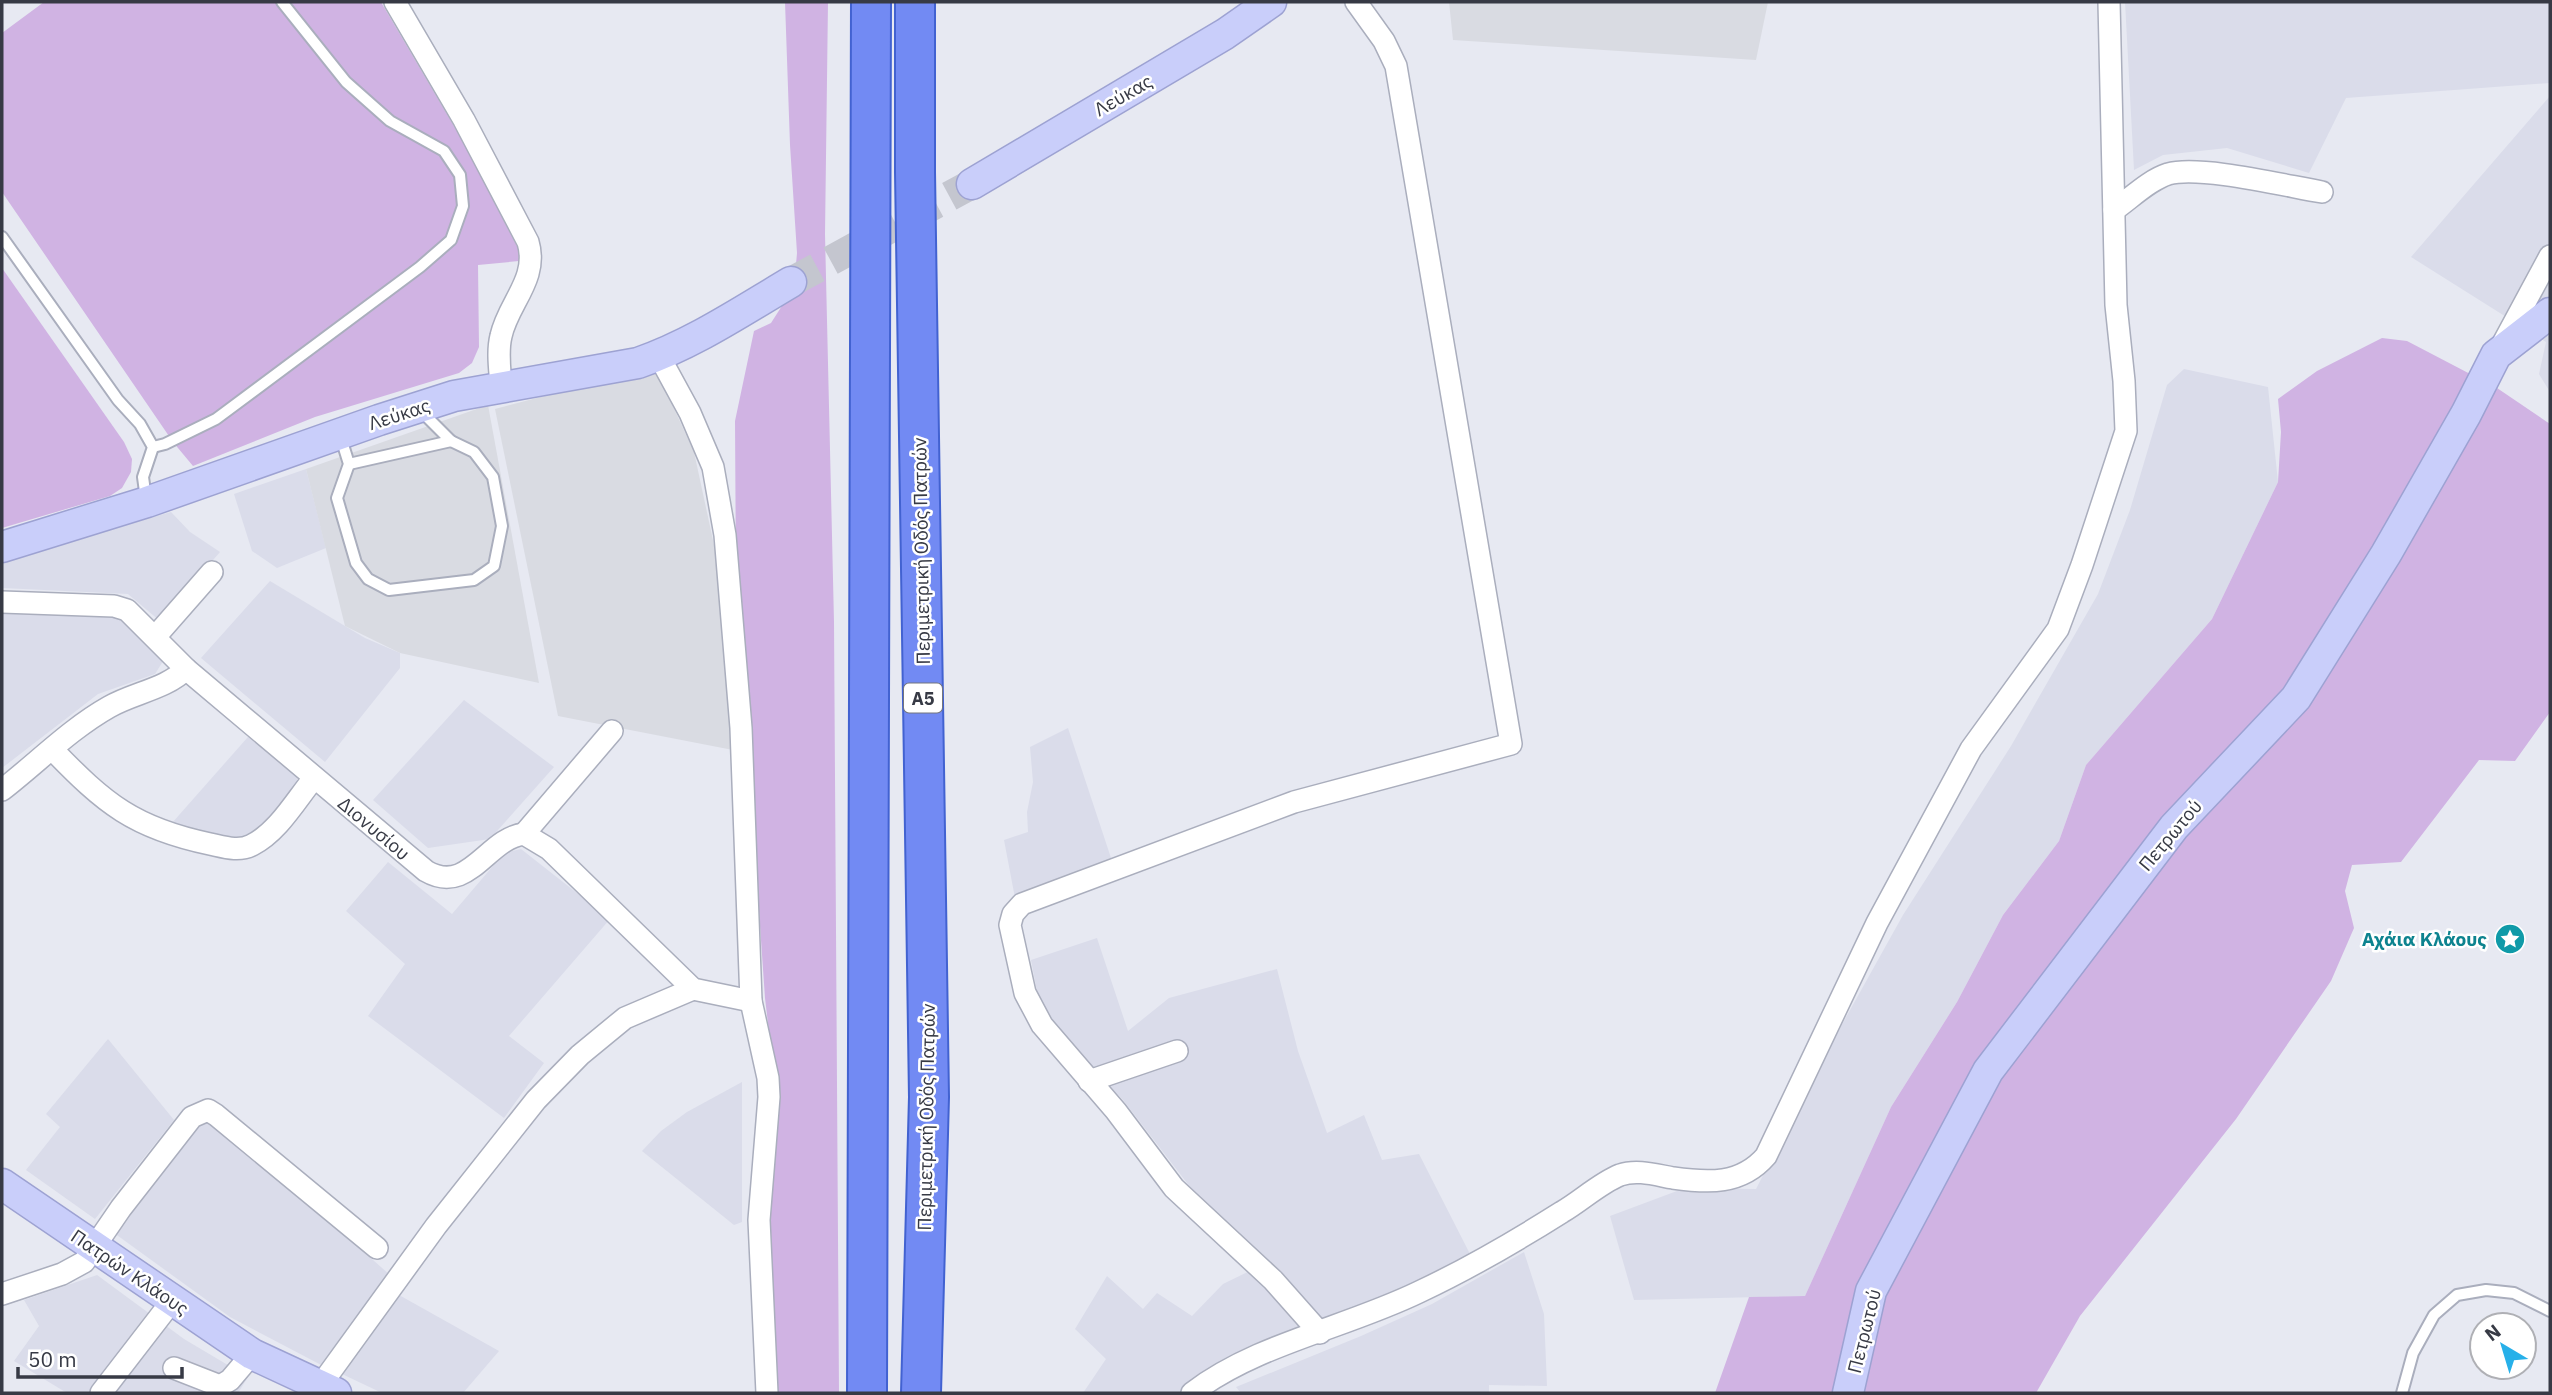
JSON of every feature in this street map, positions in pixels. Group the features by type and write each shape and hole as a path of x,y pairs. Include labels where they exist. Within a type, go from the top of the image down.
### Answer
{"highway":[{"path":"867,1393 871,2"},
{"name":"Περιμετρική Οδός Πατρών","path":"915,2 915,200 929,1097 921,1393"}],"street":[{"path":"395,2 464,120 531,253 530,268 523,289 501,335 500,386"},
{"name":"Λεύκας","path":"972,184 1225,34 1271,2"},
{"path":"1320,1333 1273,1280 1174,1188 1116,1111 1042,1025 1026,993 1010,925 1013,914 1023,904 1294,802 1511,744 1396,66 1384,41 1356,2"},
{"path":"1192,1393 1247,1359 1370,1314 1421,1291 1522,1236 1620,1175 1640,1172 1697,1180 1732,1179 1748,1173 1766,1156 1877,923 1971,749 2058,629 2126,431 2116,305 2109,2"},
{"path":"2114,210 2168,174 2196,172 2322,192"},
{"path":"2496,355 2550,256"},
{"name":"Λεύκας","path":"2,547 146,502 417,407 500,386 619,368 659,356 717,326 791,282"},
{"name":"Πετρωτού","path":"1848,1393 1871,1291 1988,1071 2174,827 2296,698 2386,554 2466,414 2496,355 2550,313"},
{"path":"659,356 690,413 710,458 725,535 740,728 751,1001 768,1078 769,1097 759,1220 767,1393"},
{"path":"155,637 212,572"},
{"name":"Διονυσίου","path":"2,602 114,606 127,610 187,669 314,778 426,871 440,878 466,872 503,842 524,834"},
{"path":"2,790 78,728 111,706 166,682 187,669"},
{"path":"612,731 524,834 549,849 693,989 751,1001"},
{"path":"52,749 105,801 148,826 182,838 228,848 241,849 259,841 314,778"},
{"path":"328,1389 436,1226 543,1092 580,1055 625,1018 693,989"},
{"path":"1089,1080 1177,1051"},
{"path":"2,1294 72,1269 83,1262 192,1117 208,1110 377,1248"},
{"name":"Πατρών Κλάους","path":"2,1184 252,1353 328,1389"},
{"path":"101,1393 172,1301"},
{"path":"174,1368 220,1386 230,1380 252,1353"}],"lane":[{"path":"153,447 165,444 216,419 420,267 452,240 463,206 460,175 444,151 390,121 346,82 282,2"},
{"path":"2,237 118,400 140,424 153,447 143,477 146,502"},
{"path":"339,433 349,464 337,498 356,563 368,579 389,590 474,580 495,566 502,526 493,477 474,452 451,441 417,407"},
{"path":"349,464 451,441"},
{"path":"2402,1393 2413,1353 2434,1315 2457,1295 2486,1290 2514,1293 2550,1311"}],"shaded area":[{"path":"44,2 381,2 461,138 520,252 519,261 478,265 479,347 472,363 459,373 315,417 193,466 173,442 2,192 2,33"},
{"path":"785,2 828,2 825,234 834,622 839,1393 777,1393 769,1240 778,1108 765,998 736,580 735,421 754,331 771,323 794,287 797,253"},
{"path":"1449,2 1768,2 1756,60 1453,40"},
{"path":"2125,2 2550,2 2550,83 2346,98 2309,173 2227,148 2163,155 2134,170"},
{"path":"2550,96 2550,392 2539,374 2546,342 2411,257"},
{"path":"2,268 124,442 132,459 131,472 122,488 110,496 2,528"},
{"path":"2382,338 2407,341 2497,388 2550,424 2550,712 2515,761 2479,760 2401,862 2352,865 2345,891 2354,928 2331,981 2236,1119 2080,1316 2036,1393 1715,1393 1749,1297 1805,1296 1891,1107 1957,1002 2003,915 2059,841 2086,765 2212,619 2278,482 2281,432 2278,399 2317,371"},
{"path":"655,367 694,452 722,582 733,750 558,716 495,409"},
{"path":"2184,369 2268,387 2278,482 2212,619 2086,765 2059,841 2003,915 1957,1002 1891,1107 1805,1296 1634,1300 1610,1216 1685,1188 1756,1189 1820,1064 1903,915 2011,746 2098,594 2130,510 2167,385"},
{"path":"488,405 539,683 400,653 345,626 306,469"},
{"path":"306,469 326,548 277,568 252,551 234,494"},
{"path":"171,512 190,532 220,552 160,621 128,594 2,588 2,560"},
{"path":"270,581 365,638 400,653 400,668 325,762 201,658"},
{"path":"2,608 123,617 165,658 155,674 98,694 2,768"},
{"path":"464,700 554,767 490,839 428,848 373,800"},
{"path":"1068,728 1112,861 1015,898 1004,840 1028,832 1027,812 1033,782 1030,747"},
{"path":"255,729 299,770 296,785 259,829 238,840 199,834 172,823"},
{"path":"521,849 610,919 509,1036 544,1063 504,1118 368,1016 405,964 346,911 388,862 452,914 504,853"},
{"path":"1097,938 1128,1031 1169,998 1277,969 1298,1051 1327,1133 1364,1115 1382,1160 1419,1154 1470,1254 1463,1261 1182,1393 1083,1393 1106,1359 1075,1329 1107,1276 1143,1309 1157,1293 1192,1316 1223,1284 1268,1262 1204,1205 1123,1100 1058,1037 1039,1002 1031,960"},
{"path":"108,1039 174,1120 95,1219 26,1170 60,1127 46,1114"},
{"path":"742,1082 742,1222 734,1225 642,1151 661,1131 687,1112"},
{"path":"209,1115 390,1275 325,1367 230,1317 114,1233"},
{"path":"1524,1252 1544,1314 1547,1386 1489,1385 1489,1393 1241,1393 1236,1387 1432,1304"},
{"path":"97,1275 184,1339 248,1377 238,1393 67,1393 14,1361 39,1326 24,1300"},
{"path":"399,1295 499,1351 463,1393 382,1393 342,1374"}],"tunnel":[{"path":"791,282 972,184"}],"place":[{"name":"Αχάια Κλάους","path":"2510,939"}]}
